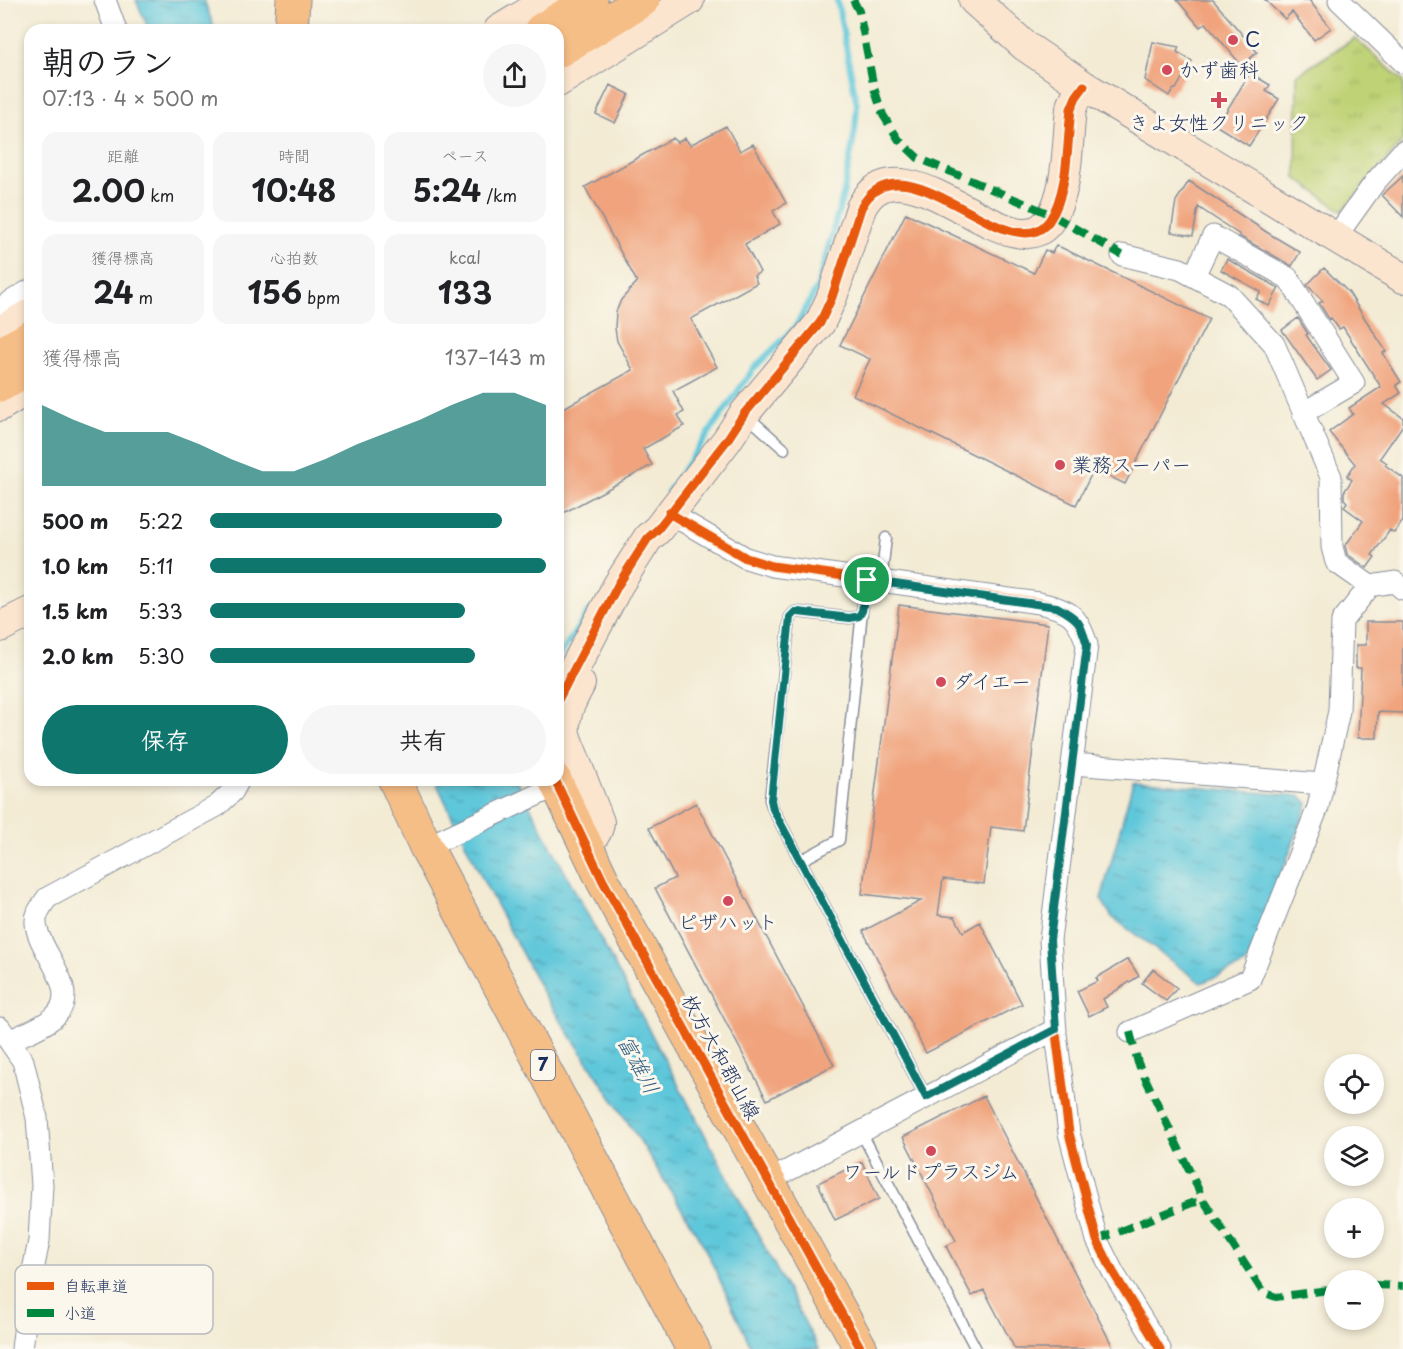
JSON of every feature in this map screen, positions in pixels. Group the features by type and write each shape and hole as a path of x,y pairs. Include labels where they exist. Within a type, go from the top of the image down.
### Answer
{"main road":[{"path":"291,24 293,0"},
{"path":"537,10 591,0"},
{"path":"564,47 643,0"},
{"path":"0,354 24,340"},
{"path":"0,385 24,371"},
{"name":"7","path":"398,786 432,844 693,1349"},
{"name":"枚方大和郡山線","path":"553,786 861,1349"}],"street":[{"path":"105,0 114,24"},
{"path":"564,78 689,0"},
{"path":"974,0 1025,46 1084,86 1224,168 1403,278"},
{"path":"1339,0 1403,62"},
{"path":"510,24 537,10"},
{"path":"564,688 618,585 648,538 727,440 744,414 820,323 832,297 867,196 875,189 903,184 919,188 1000,227 1019,233 1035,232 1052,213 1064,177 1071,109 1084,86"},
{"path":"1335,238 1376,182 1403,151"},
{"path":"1194,276 1213,236 1288,278 1354,383 1303,413"},
{"path":"1122,255 1180,269 1229,295 1274,344 1331,477 1332,547 1336,562 1370,586"},
{"path":"0,308 24,294"},
{"path":"0,331 24,317"},
{"path":"0,406 24,392"},
{"path":"664,521 746,558 772,566 1039,603 1057,607 1075,617 1083,630 1087,645 1050,940 1056,1029 1069,1133 1097,1240 1113,1272 1160,1349"},
{"path":"585,843 594,836 599,822 565,735 564,723 567,711 629,590 657,542 664,521"},
{"path":"1130,1032 1250,979 1318,807 1339,711 1342,621 1370,586 1400,579"},
{"path":"0,627 24,615"},
{"path":"1073,764 1322,784"},
{"path":"34,1265 39,1241 42,1185 37,1118 23,1061 4,1035 52,1019 60,1011 63,984 36,925 38,912 47,898 217,806 236,786"},
{"path":"432,844 550,786"},
{"path":"768,1181 1056,1029"},
{"path":"22,1349 24,1334"}],"lane":[{"path":"744,414 784,449"},
{"path":"886,538 874,580 859,616 855,618 795,612 790,617 771,800 773,809 800,861 926,1097"},
{"path":"800,861 839,840 862,611"},
{"path":"861,1132 976,1349"}],"green space":[{"path":"1355,38 1403,81 1403,141 1342,211 1296,178 1297,75"}],"water":[{"path":"136,0 204,0 213,24 146,24"},
{"path":"1133,782 1301,796 1308,804 1247,964 1201,983 1112,917 1101,899"},
{"name":"富雄川","path":"438,786 519,786 819,1349 752,1349 703,1244 644,1147 544,995 484,882"}],"building":[{"name":"C","path":"1177,0 1213,0 1257,52 1242,66 1206,23 1200,27"},
{"path":"1265,0 1309,0 1331,28 1314,40 1292,12 1285,19"},
{"name":"かず歯科","path":"1153,42 1179,47 1177,52 1192,61 1176,89 1169,96 1145,80"},
{"path":"1250,73 1270,85 1266,91 1279,99 1249,146 1217,126"},
{"path":"610,85 629,94 615,123 596,114"},
{"path":"726,126 740,151 753,144 786,203 773,211 780,224 745,244 760,272 754,276 757,283 691,319 717,367 673,391 684,412 678,415 684,426 643,449 652,465 564,513 564,408 633,370 617,341 615,328 616,312 621,300 637,282 585,187 673,138 677,143 685,138 690,145"},
{"path":"1403,176 1403,217 1382,195"},
{"path":"1189,181 1300,252 1292,266 1239,236 1198,207 1193,236 1171,232 1176,201"},
{"path":"906,213 1034,273 1045,250 1052,253 1056,245 1209,319 1125,484 1094,469 1076,505 853,395 870,359 840,345"},
{"path":"1227,259 1279,288 1269,306 1256,299 1261,292 1221,270"},
{"path":"1324,268 1349,293 1386,351 1383,353 1401,382 1396,385 1401,393 1384,404 1403,418 1403,425 1380,458 1387,463 1385,465 1403,478 1403,521 1394,533 1390,530 1372,555 1375,557 1367,568 1347,554 1345,546 1363,521 1344,507 1347,502 1344,499 1344,492 1352,480 1347,476 1355,464 1329,432 1353,414 1349,408 1381,387 1343,327 1339,329 1331,318 1329,319 1319,303 1323,301 1307,285"},
{"path":"1298,318 1308,334 1306,335 1331,370 1317,380 1282,330"},
{"path":"899,605 1048,624 1023,831 991,827 984,884 943,879 938,915 955,917 963,932 980,922 1022,1004 926,1053 863,931 921,901 862,894"},
{"path":"1366,622 1403,622 1403,713 1378,712 1377,738 1358,738 1361,668 1356,668 1356,645 1366,645"},
{"path":"696,803 834,1065 767,1100 655,888 675,878 649,828"},
{"path":"1128,959 1139,976 1103,999 1107,1007 1089,1016 1077,991 1098,981 1096,978"},
{"path":"1153,969 1177,988 1166,1001 1142,983"},
{"path":"984,1096 1114,1349 1015,1349 984,1290 972,1296 946,1246 956,1241 903,1137"},
{"path":"862,1162 879,1199 835,1220 818,1183"}],"waterway":[{"path":"668,492 754,368 795,328 817,288 844,191 855,131 857,105 837,0"},
{"path":"564,650 589,610"}],"marked path":[{"path":"853,0 859,11 874,88 883,115 899,140 918,158 1052,215 1122,255"},
{"path":"1130,1032 1138,1063 1204,1201 1263,1292 1276,1297 1324,1290"},
{"path":"1097,1240 1192,1203 1204,1201"},
{"path":"1384,1285 1403,1286"}],"cycle path":[{"path":"564,688 618,585 648,538 658,529 727,440 744,414 820,323 832,297 861,208 879,188 902,184 928,191 1009,230 1031,232 1049,221 1056,209 1064,182 1071,109 1084,86"},
{"path":"669,513 746,558 772,566 1039,603 1065,611 1076,620 1087,645 1050,940 1056,1034 1069,1133 1097,1240 1113,1272 1160,1349"},
{"path":"558,786 603,881 861,1349"}],"place":[{"name":"C","path":"1233,40"},
{"name":"かず歯科","path":"1167,70"},
{"name":"きよ女性クリニック","path":"1219,100"},
{"name":"業務スーパー","path":"1060,465"},
{"name":"ダイエー","path":"941,682"},
{"name":"ピザハット","path":"728,901"},
{"name":"ワールドプラスジム","path":"931,1151"}],"route":[{"path":"867,580 1057,607 1075,617 1083,630 1087,645 1050,940 1056,1029 926,1097 773,809 771,800 790,617 798,612 855,618 862,611 867,580"}]}
